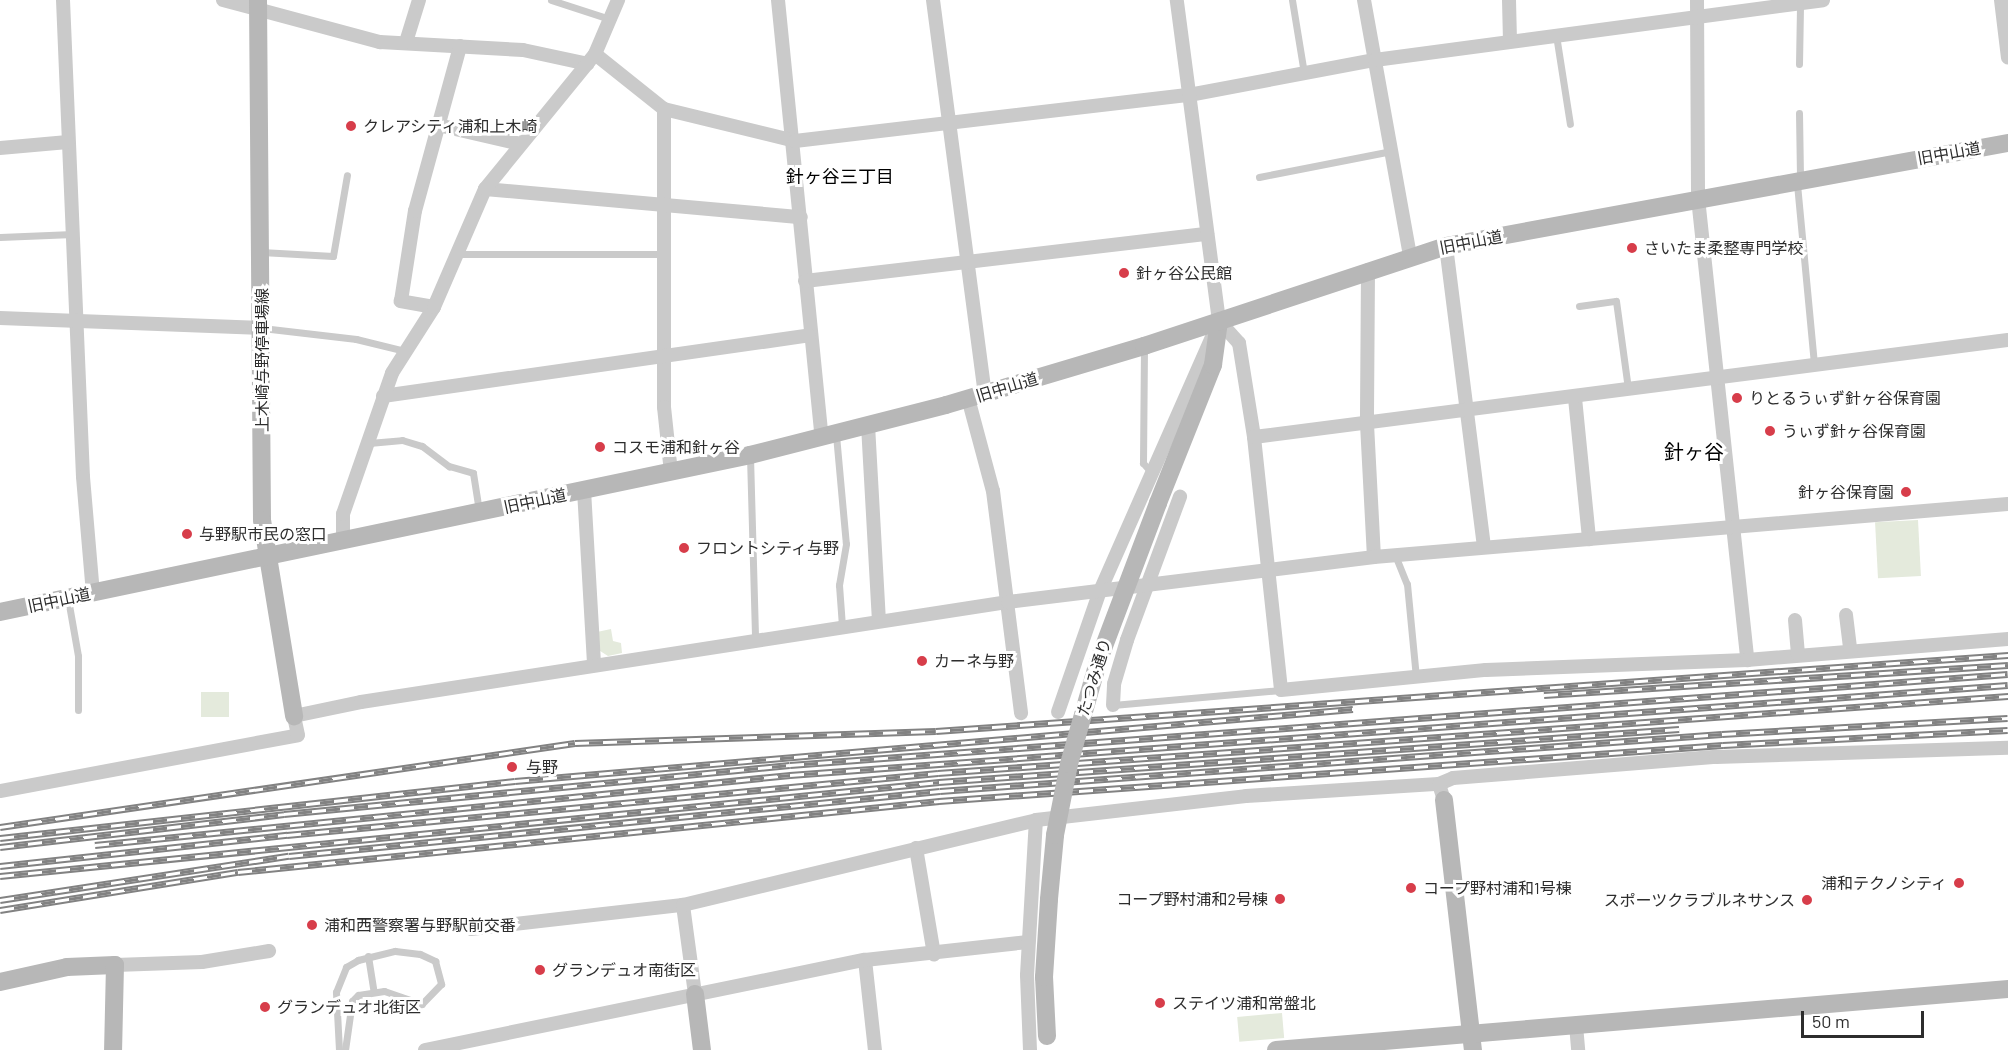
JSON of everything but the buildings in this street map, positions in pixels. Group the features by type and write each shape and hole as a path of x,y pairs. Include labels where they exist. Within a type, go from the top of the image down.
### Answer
{"main road":[{"name":"上木崎与野停車場線","path":"258,6 262,520 294,716"},
{"name":"旧中山道","path":"0,612 750,455 977,396 1144,346 1410,255 1446,246 2008,143"},
{"name":"たつみ通り","path":"1048,1043 1044,977 1049,899 1055,835 1069,764 1098,662 1213,365 1219,321"},
{"path":"1442,792 1472,1042"},
{"path":"0,982 67,967 115,965 113,1050"},
{"path":"1276,1050 1472,1042 1576,1025 2008,989"},
{"path":"695,994 702,1050"}],"street":[{"path":"63,0 83,477 93,593"},
{"path":"223,0 258,6 380,42 523,50 592,59 664,109 795,141 1189,95 1374,60 1510,40 1823,0"},
{"path":"406,42 419,0"},
{"path":"343,540 344,514 384,396 405,351 434,308 485,189 592,59 618,0"},
{"path":"778,0 795,141 809,335 829,435"},
{"path":"933,0 966,264 977,396 993,491 1021,713"},
{"path":"1058,712 1100,591 1219,321 1177,0"},
{"path":"1364,0 1410,255"},
{"path":"1509,0 1510,40"},
{"path":"1696,0 1698,198 1747,660"},
{"path":"2001,0 2008,58"},
{"path":"434,308 401,301 415,211 460,46"},
{"path":"664,109 667,357 664,407 671,472"},
{"path":"438,125 521,144"},
{"path":"0,148 68,142"},
{"path":"485,189 801,217"},
{"path":"805,281 966,264 1207,234"},
{"path":"1446,246 1484,547"},
{"path":"1368,270 1367,424 1374,557"},
{"path":"0,318 78,323 262,328"},
{"path":"1219,321 1239,343 1254,437 1281,690 1486,669 1747,660 2008,639"},
{"path":"384,396 809,335"},
{"path":"1254,437 1716,380 1814,363 2008,340"},
{"path":"1575,398 1589,539"},
{"path":"868,425 879,621"},
{"path":"584,490 594,663"},
{"path":"1113,705 1114,684 1146,583 1180,497"},
{"path":"0,791 298,735 294,716 594,663 1008,602 1146,583 1374,557 2008,504"},
{"path":"1846,615 1850,650"},
{"path":"1796,620 1797,655"},
{"path":"471,929 683,905 1036,820 1246,796 1442,792 1453,778 1716,757 2008,748"},
{"path":"1030,1050 1028,942 1036,820"},
{"path":"916,848 934,954"},
{"path":"683,905 695,994"},
{"path":"425,1050 470,1045 695,994 865,960 1028,942"},
{"path":"115,965 202,962 269,951"},
{"path":"865,960 875,1050"},
{"path":"1576,1025 1578,1050"}],"lane":[{"path":"551,0 610,19"},
{"path":"1292,0 1304,73"},
{"path":"1799,64 1800,4"},
{"path":"1556,34 1570,124"},
{"path":"1799,112 1799,180 1814,363"},
{"path":"1258,177 1391,152"},
{"path":"261,252 333,256 347,175"},
{"path":"0,237 73,234"},
{"path":"456,254 664,254"},
{"path":"1579,306 1616,301 1628,391"},
{"path":"262,328 356,339 405,351"},
{"path":"1144,346 1143,464 1151,472"},
{"path":"829,435 846,544 839,585 842,626"},
{"path":"369,442 402,440 422,446 449,466 473,473 480,512"},
{"path":"750,455 755,639"},
{"path":"1395,555 1407,584 1416,677"},
{"path":"68,598 78,656 78,710"},
{"path":"1113,705 1281,690"},
{"path":"339,1050 336,992 339,976 346,967 369,956 395,951 420,954 435,961 440,971 441,984 422,1004 384,991 374,992 352,1001 345,1050"},
{"path":"369,956 374,992"}],"shaded area":[{"path":"1918,520 1921,576 1878,578 1875,522"},
{"path":"611,629 613,641 621,643 622,653 608,656 597,649 597,632"},
{"path":"201,692 229,692 229,717 201,717"},
{"path":"1282,1013 1284,1038 1239,1042 1237,1017"}],"railway":[{"path":"0,827 575,743 936,731 2008,655"},
{"path":"1544,695 2008,665"},
{"path":"0,847 284,814 790,765 2008,674"},
{"path":"95,845 790,775 2008,685"},
{"path":"0,866 287,835 938,773 2008,696"},
{"path":"0,838 515,781 1353,709"},
{"path":"0,900 289,856 940,791 1722,734 2008,718"},
{"path":"0,876 939,782 1679,729"},
{"path":"0,910 238,872 939,801 1723,745 2008,730"}],"place":[{"name":"クレアシティ浦和上木崎","path":"351,126"},
{"name":"さいたま柔整専門学校","path":"1632,248"},
{"name":"針ヶ谷公民館","path":"1124,273"},
{"name":"りとるうぃず針ヶ谷保育園","path":"1737,398"},
{"name":"うぃず針ヶ谷保育園","path":"1770,431"},
{"name":"コスモ浦和針ヶ谷","path":"600,447"},
{"name":"針ヶ谷保育園","path":"1906,492"},
{"name":"与野駅市民の窓口","path":"187,534"},
{"name":"フロントシティ与野","path":"684,548"},
{"name":"カーネ与野","path":"922,661"},
{"name":"与野","path":"512,767"},
{"name":"浦和テクノシティ","path":"1959,883"},
{"name":"コープ野村浦和1号棟","path":"1411,888"},
{"name":"コープ野村浦和2号棟","path":"1280,899"},
{"name":"スポーツクラブルネサンス","path":"1807,900"},
{"name":"浦和西警察署与野駅前交番","path":"312,925"},
{"name":"グランデュオ南街区","path":"540,970"},
{"name":"ステイツ浦和常盤北","path":"1160,1003"},
{"name":"グランデュオ北街区","path":"265,1007"}],"district":[{"name":"針ヶ谷三丁目","path":"840,176"},
{"name":"針ヶ谷","path":"1694,451"}]}
